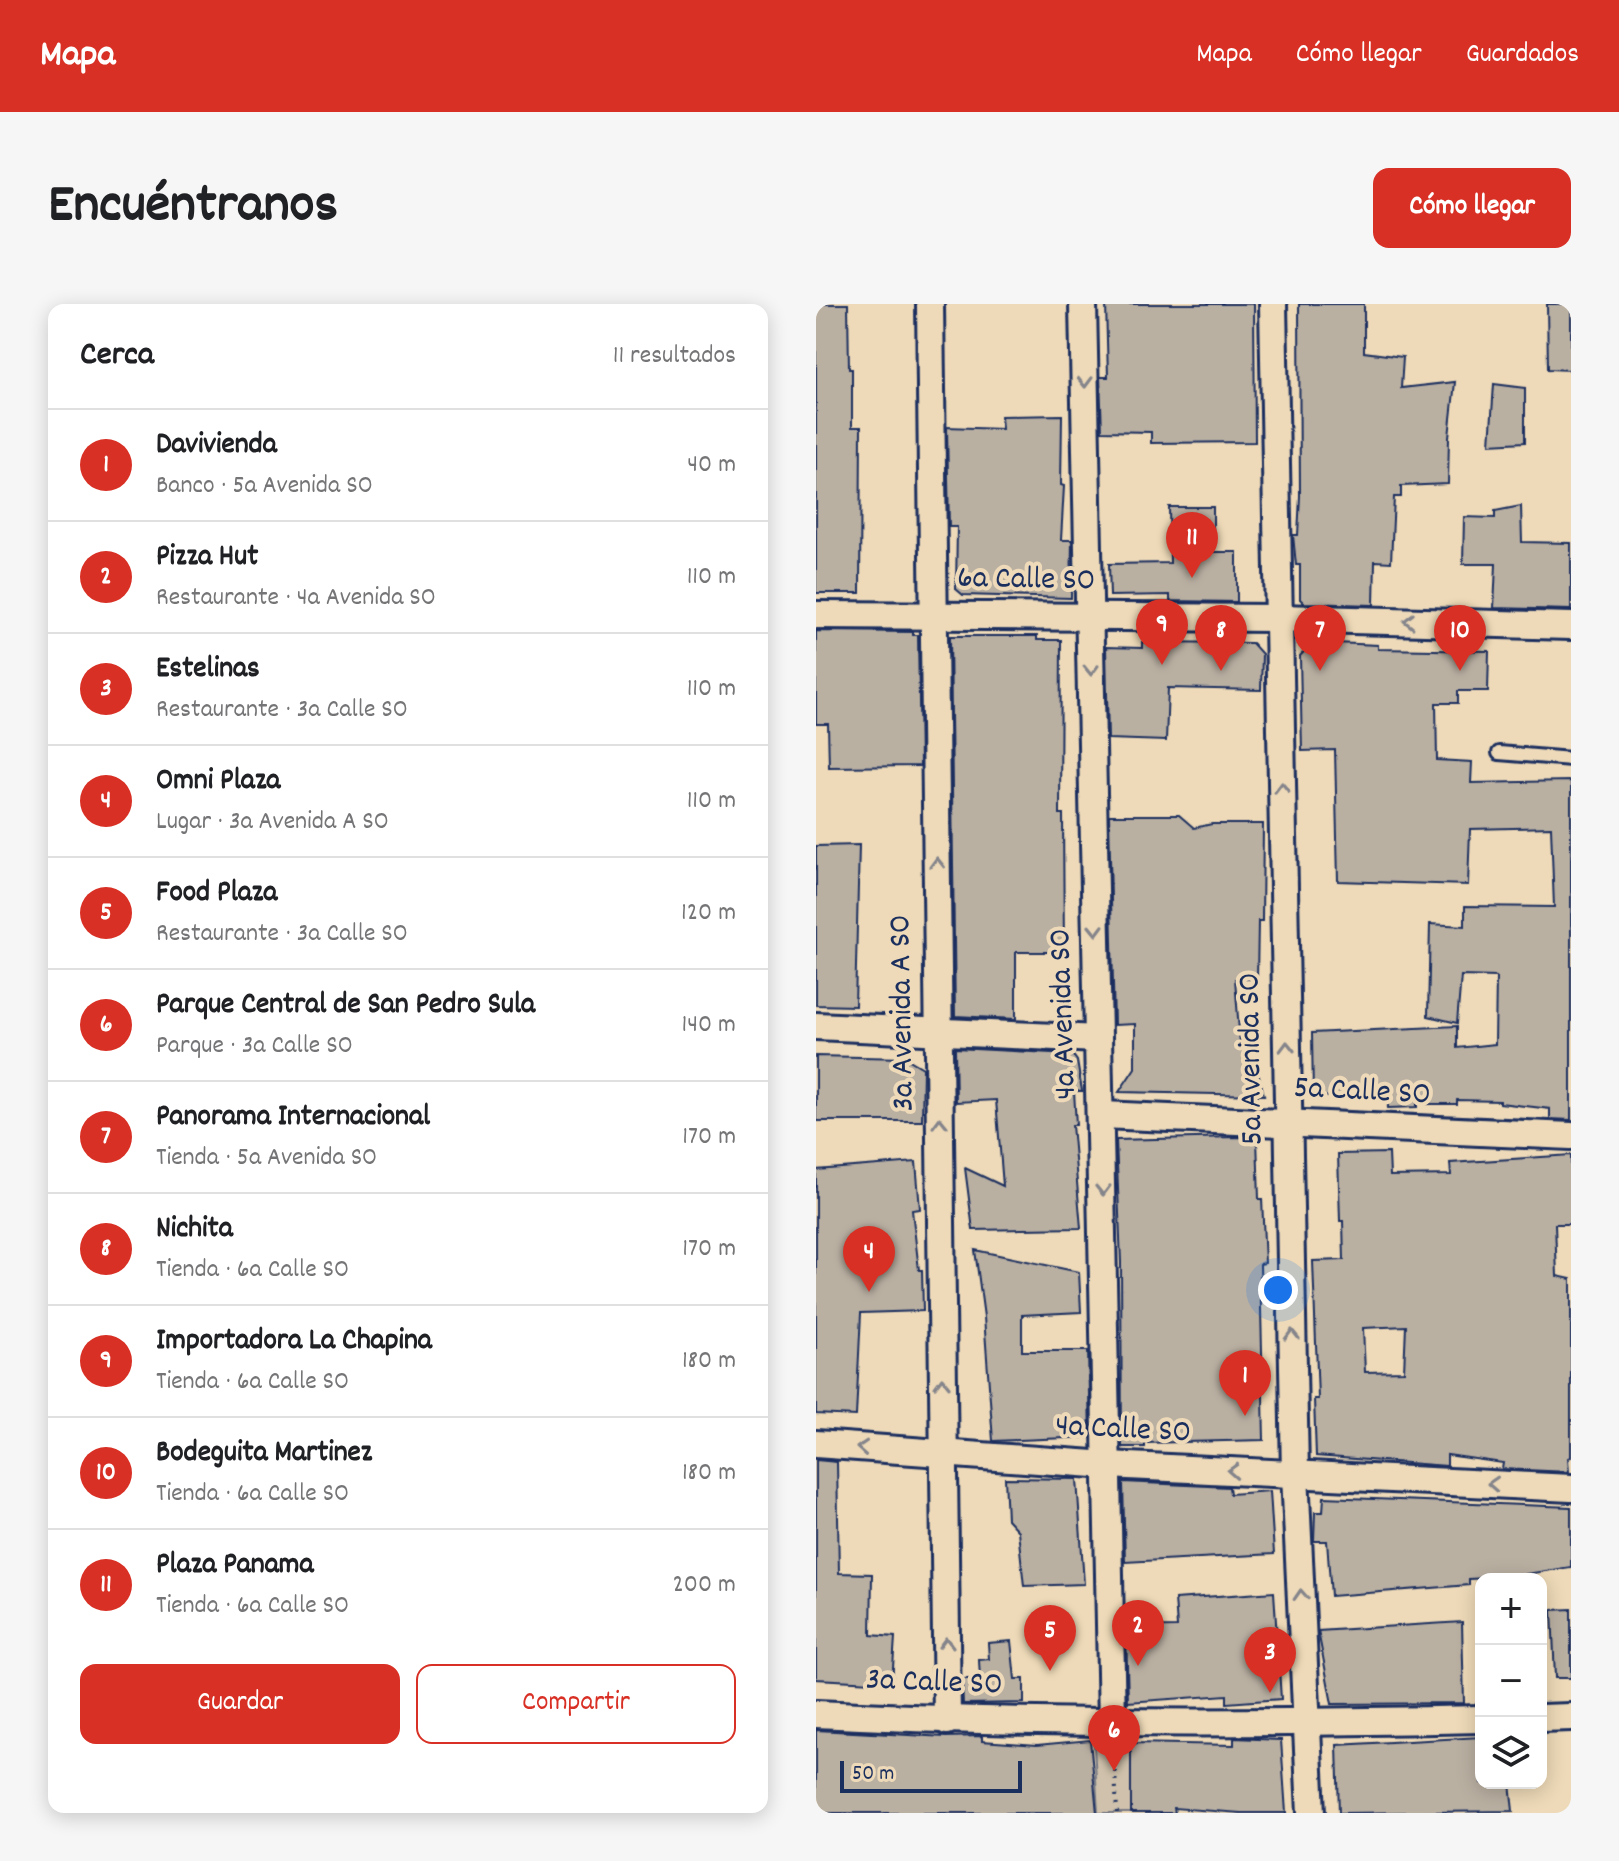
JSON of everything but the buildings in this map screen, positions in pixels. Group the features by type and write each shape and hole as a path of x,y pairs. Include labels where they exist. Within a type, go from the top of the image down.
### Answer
{"street":[{"name":"3a Avenida A SO","path":"930,304 947,1721"},
{"name":"4a Avenida SO","path":"1083,304 1102,1115 1112,1722"},
{"name":"5a Avenida SO","path":"1273,304 1295,1474 1311,1813"},
{"name":"6a Calle SO","path":"816,615 1279,618 1571,626"},
{"path":"816,1026 1098,1039"},
{"name":"5a Calle SO","path":"1102,1115 1571,1136"},
{"name":"4a Calle SO","path":"816,1444 1108,1465 1571,1488"},
{"name":"3a Calle SO","path":"816,1714 947,1721 1308,1723 1475,1719"},
{"path":"1547,1718 1571,1717"}],"lane":[{"path":"1499,753 1571,759"}],"path":[{"path":"1112,1722 1117,1813"}],"shaded area":[{"path":"1131,1728 1136,1813 1098,1813 1093,1729"}],"place":[{"name":"Plaza Panama","path":"1192,578"},
{"name":"Importadora La Chapina","path":"1162,665"},
{"name":"Nichita","path":"1221,671"},
{"name":"Panorama Internacional","path":"1320,671"},
{"name":"Bodeguita Martinez","path":"1460,671"},
{"name":"Omni Plaza","path":"869,1292"},
{"name":"Davivienda","path":"1245,1416"},
{"name":"Pizza Hut","path":"1138,1666"},
{"name":"Food Plaza","path":"1050,1671"},
{"name":"Estelinas","path":"1270,1693"},
{"name":"Parque Central de San Pedro Sula","path":"1114,1771"}]}
